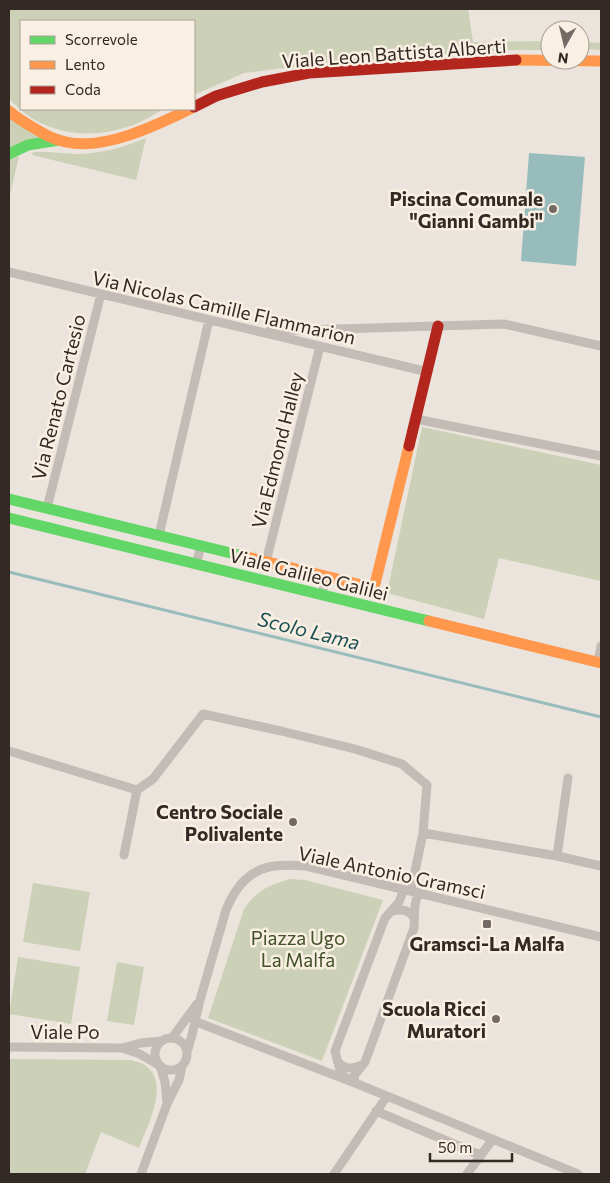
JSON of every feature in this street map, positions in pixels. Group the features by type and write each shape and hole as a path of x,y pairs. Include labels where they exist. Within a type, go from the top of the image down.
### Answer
{"street":[{"name":"Viale Leon Battista Alberti","path":"195,106 216,96 262,82 309,73 511,60 601,61"},
{"path":"9,110 16,118 43,134 58,140 80,144 99,142 135,133 188,110"},
{"path":"9,154 28,145 58,140"},
{"name":"Via Nicolas Camille Flammarion","path":"10,272 428,372"},
{"name":"Via Renato Cartesio","path":"47,508 101,294"},
{"path":"159,535 210,320"},
{"path":"257,331 504,324 601,346"},
{"path":"9,498 374,588 438,326"},
{"name":"Via Edmond Halley","path":"266,562 320,346"},
{"path":"416,419 601,456"},
{"name":"Viale Galileo Galilei","path":"9,518 600,662"},
{"path":"196,564 201,546"},
{"path":"322,595 326,576"},
{"path":"600,662 601,646"},
{"path":"124,855 137,790 153,779 203,714 355,749 402,764 427,785 423,832 411,890 415,905 414,928 365,1062 354,1076 355,1083"},
{"path":"9,751 137,790"},
{"path":"557,856 568,778"},
{"path":"423,832 557,856 601,866"},
{"name":"Viale Antonio Gramsci","path":"187,1052 200,1000 226,910 232,896 242,882 254,873 269,867 306,866 601,937"},
{"path":"355,1083 341,1074 335,1051 385,918 411,890"},
{"path":"392,911 404,910 410,912 414,918"},
{"name":"Viale Antonio Gramsci","path":"172,1038 200,1000"},
{"path":"194,1022 355,1083 576,1174"},
{"path":"140,1174 185,1062 187,1052 184,1044 172,1038 161,1042 155,1051 155,1056 165,1082 167,1104"},
{"name":"Viale Po","path":"9,1047 122,1048 141,1043 161,1042"},
{"name":"Viale Po","path":"122,1048 140,1054 160,1066"},
{"path":"337,1060 347,1068 362,1065"},
{"path":"160,1066 174,1070 182,1066"},
{"path":"334,1174 387,1096"},
{"path":"376,1111 480,1155"},
{"path":"467,1174 493,1139"}],"green space":[{"path":"9,9 468,9 473,42 540,41 540,50 505,50 324,63 244,73 195,95 195,20 20,20 20,109 9,98"},
{"path":"590,42 601,43 601,50 590,49"},
{"path":"21,110 162,110 133,125 99,133 66,131 50,127 35,120"},
{"path":"10,118 40,137 9,148"},
{"path":"146,138 136,180 32,155 33,152 95,153 121,147"},
{"path":"19,156 9,199 9,160"},
{"path":"422,427 601,465 601,581 499,558 484,619 387,593"},
{"name":"Piazza Ugo La Malfa","path":"289,879 305,880 383,900 322,1061 208,1018 244,909 264,889"},
{"path":"33,883 90,892 80,951 23,942"},
{"path":"18,957 80,967 71,1024 9,1014"},
{"path":"117,962 144,967 134,1025 107,1021"},
{"path":"9,1059 131,1060 145,1065 153,1073 157,1093 155,1105 139,1148 101,1132 85,1174 9,1174"}],"water":[{"name":"Piscina Comunale \"Gianni Gambi\"","path":"529,153 585,157 576,266 521,261"}],"waterway":[{"name":"Scolo Lama","path":"9,572 601,717"}],"traffic: fast":[{"path":"9,154 28,145 59,140"},
{"path":"9,499 247,557"},
{"path":"9,518 429,621"}],"traffic: slow":[{"path":"516,60 601,61"},
{"path":"9,111 49,136 62,141 81,144 97,143 130,135 188,110"},
{"path":"247,557 374,588 409,446"},
{"path":"429,621 601,663"}],"traffic: jam":[{"path":"195,106 216,96 262,82 309,73 516,60"},
{"path":"409,446 438,326"}],"place":[{"name":"Piscina Comunale \"Gianni Gambi\"","path":"553,209"},
{"name":"Centro Sociale Polivalente","path":"293,822"},
{"name":"Gramsci-La Malfa","path":"487,924"},
{"name":"Scuola Ricci Muratori","path":"496,1019"}]}
